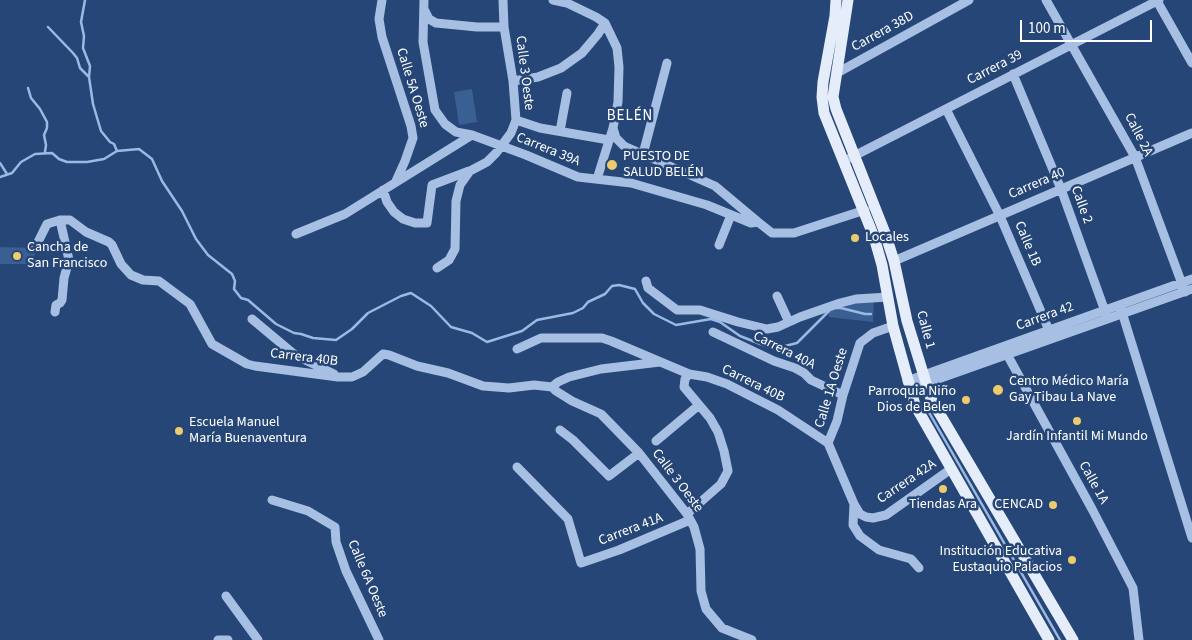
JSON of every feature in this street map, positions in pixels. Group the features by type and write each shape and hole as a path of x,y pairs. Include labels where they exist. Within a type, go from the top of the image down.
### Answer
{"main road":[{"name":"Calle 1","path":"836,0 835,16 823,82 824,114 865,210 882,265 893,326 915,405 1049,640"},
{"name":"Calle 1","path":"848,0 834,96 836,109 875,205 894,260 907,321 924,379 931,399 1072,640"}],"street":[{"name":"Calle 5A Oeste","path":"382,0 379,19 382,37 411,126 413,138 395,183"},
{"name":"Calle 3 Oeste","path":"384,190 387,202 394,212 404,219 415,223 427,223 432,185 470,171 487,162 511,133 516,120 513,81 504,27 504,0"},
{"path":"553,0 567,3 605,23 616,48 618,102 613,128 597,179"},
{"name":"Carrera 38D","path":"837,73 969,0"},
{"name":"Calle 2A","path":"1046,0 1136,158 1186,288"},
{"path":"1158,0 1192,63"},
{"name":"Carrera 39","path":"844,160 1158,0"},
{"path":"424,4 429,19 436,23 476,27 504,27"},
{"name":"Carrera 39A","path":"424,4 423,42 435,110 445,124 456,132 472,135 526,154 578,177 631,183 707,205 751,223 758,222 772,232 794,233 865,210"},
{"path":"513,81 538,77 567,64 591,44 605,23"},
{"path":"643,154 667,63"},
{"name":"Calle 2","path":"1013,74 1061,189 1106,315"},
{"path":"560,131 567,93"},
{"name":"Calle 1B","path":"946,109 1000,216 1050,334"},
{"path":"516,120 540,128 609,140"},
{"path":"613,128 616,138 624,146 714,186 758,222"},
{"name":"Carrera 40","path":"894,260 1192,133"},
{"path":"296,234 344,214 472,135"},
{"path":"437,268 449,260 455,249 456,201 460,185 470,171"},
{"path":"719,245 731,215"},
{"path":"35,248 45,227 60,220 69,260 64,278 62,300 60,304 56,305 54,312"},
{"name":"Carrera 40B","path":"60,220 70,220 86,232 108,242 121,264 131,275 143,280 159,281 173,290 190,304 212,344 247,364 255,366 338,377 352,377 363,372 383,354 483,386 509,388 552,387 569,377 601,369 660,362"},
{"name":"Carrera 42","path":"909,385 1121,309 1186,288 1192,279"},
{"path":"646,281 648,288 677,310 700,310 767,329 778,327 840,303 856,299 888,297"},
{"path":"777,296 789,322"},
{"path":"1121,309 1192,538"},
{"path":"252,319 295,355 338,377"},
{"name":"Calle 1A Oeste","path":"854,504 828,444 837,421 843,395 860,343 873,333 893,326"},
{"name":"Carrera 40A","path":"713,332 774,361 795,368 811,380 843,395"},
{"name":"Carrera 40B","path":"517,349 542,338 602,338 689,374 707,377 727,384 769,405 828,444"},
{"name":"Calle 1A","path":"1005,351 1133,588 1139,640"},
{"name":"Carrera 41A","path":"518,466 568,519 581,563 619,550 688,517 721,484 728,471 718,432 710,418 684,387 685,379 689,374"},
{"name":"Calle 3 Oeste","path":"552,387 572,401 601,414 639,453 694,527 700,549 701,591 706,609 722,628 752,640"},
{"path":"656,441 698,405"},
{"path":"560,430 573,440 609,476 639,453"},
{"name":"Carrera 42A","path":"854,504 860,514 866,517 872,518 886,515 951,469"},
{"name":"Calle 6A Oeste","path":"272,500 308,512 335,527 336,542 346,571 378,640"},
{"path":"854,504 853,525 860,536 879,550 911,559 919,568"},
{"path":"226,596 258,640"},
{"path":"218,640 228,640"}],"shaded area":[{"path":"472,89 477,122 459,125 454,92"},
{"name":"Cancha de San Francisco","path":"0,247 35,248 34,264 0,264"},
{"path":"874,300 873,322 829,317 829,308"}],"waterway":[{"path":"85,0 81,22 84,36 83,48 90,66 89,77 93,104 101,131 114,144 117,151"},
{"path":"48,27 73,53 77,58 80,68 89,77"},
{"path":"28,88 31,98 47,122 44,135 45,152"},
{"path":"117,151 139,149 152,159 162,181 182,211 196,239 208,255 232,274 235,281 234,289 241,298 248,300 276,324 294,333 313,338 336,340 352,329 368,313 411,293 431,306 451,327 472,333 487,342 522,331 537,320 573,313 583,308 588,302 605,294 612,286 619,285 635,289 643,303 654,314 676,325 711,319 720,322 740,336 773,349 797,343 829,311"},
{"path":"0,177 12,173 21,162 35,154 52,153 59,159 67,162 87,162 104,159 117,151"},
{"path":"0,163 7,174"},
{"path":"836,308 871,314"},
{"path":"923,402 1060,640"}],"place":[{"name":"PUESTO DE SALUD BELÉN","path":"612,165"},
{"name":"Locales","path":"855,238"},
{"name":"Cancha de San Francisco","path":"17,256"},
{"name":"Centro Médico María Gay Tibau La Nave","path":"998,390"},
{"name":"Parroquia Niño Dios de Belen","path":"966,400"},
{"name":"Jardín Infantil Mi Mundo","path":"1077,421"},
{"name":"Escuela Manuel María Buenaventura","path":"179,431"},
{"name":"Tiendas Ara","path":"943,489"},
{"name":"CENCAD","path":"1053,505"},
{"name":"Institución Educativa Eustaquio Palacios","path":"1072,560"}],"district":[{"name":"BELÉN","path":"630,117"}]}
